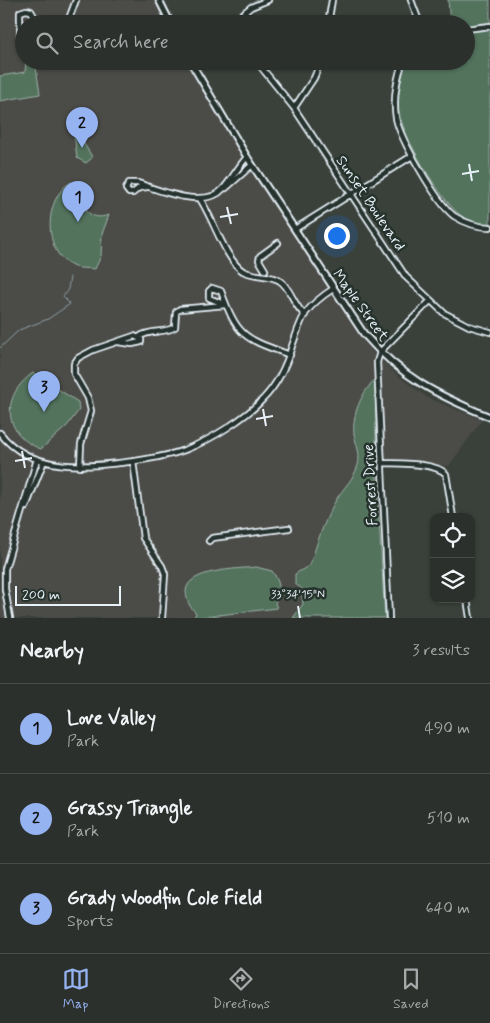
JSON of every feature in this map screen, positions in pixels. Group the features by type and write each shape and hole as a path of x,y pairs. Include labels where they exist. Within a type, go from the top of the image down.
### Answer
{"main road":[{"path":"159,0 166,15"},
{"name":"Maple Street","path":"195,70 247,158 364,334 380,352 406,375 424,386 490,417"}],"street":[{"path":"70,15 76,0"},
{"path":"241,15 251,7 268,0"},
{"path":"330,15 332,0"},
{"path":"412,0 417,15"},
{"path":"20,15 20,12 26,10 31,11 33,15"},
{"path":"475,28 490,26"},
{"name":"Sunset Boulevard","path":"263,70 294,108 406,277 444,313 469,326 490,332"},
{"path":"294,108 317,70"},
{"path":"402,70 395,109 400,131 412,156 453,215 466,223 490,228"},
{"path":"295,230 412,156"},
{"path":"223,190 247,158"},
{"path":"147,187 207,199 235,182 252,165"},
{"path":"200,199 225,247 242,270 281,281 287,288 293,302 305,315"},
{"path":"265,270 260,256 278,243"},
{"path":"0,433 15,448 38,459 80,467 158,458 188,449 255,408 274,386 290,355 305,315 315,303 333,289"},
{"path":"380,352 430,301"},
{"path":"80,467 81,444 91,411 88,398 74,374 74,364 78,358 93,350 131,336 139,337 150,332 170,330 175,327 176,312 180,309 226,305 234,325 244,335 257,343 290,355"},
{"path":"118,342 139,343 139,337"},
{"name":"Forrest Drive","path":"380,352 377,362 389,618"},
{"path":"10,618 5,589 5,569 38,459"},
{"path":"23,513 44,461"},
{"path":"133,461 142,533 148,547 162,566 165,574 162,618"},
{"path":"381,463 430,466 443,471 446,474 452,513"},
{"path":"209,541 212,538 289,528"},
{"path":"468,603 470,618"}],"shaded area":[{"path":"0,0 156,0 163,15 15,15 15,70 190,70 254,176 264,188 374,353 398,376 428,398 482,420 449,466 377,458 387,618 0,618"}],"green space":[{"path":"448,0 490,0 490,224 467,220 445,198 434,184 414,150 406,133 398,107 403,70 475,70 475,15 449,15"},
{"path":"25,70 36,70 40,94 0,101 0,76 25,72"},
{"path":"73,126 91,155 92,158 86,163 77,158"},
{"path":"71,182 87,191 84,203 88,212 96,217 109,215 102,234 101,256 95,269 74,267 62,259 55,249 51,237 50,224 56,199 62,189"},
{"path":"33,373 78,402 79,410 67,426 41,449 28,443 19,434 13,425 10,414 11,403 15,393 22,382"},
{"path":"375,379 377,487 385,618 293,618 303,604 301,588 295,584 295,574 310,565 321,532 332,508 356,470 359,457 354,434 354,419 358,405"},
{"path":"256,567 272,571 277,579 279,591 275,603 277,608 194,618 196,613 187,599 188,584 204,575 215,572"}],"waterway":[{"path":"0,348 19,330 48,319 70,304 63,297 68,289 70,277"}],"place":[{"name":"Grassy Triangle","path":"82,148"},
{"name":"Love Valley","path":"78,222"},
{"name":"Grady Woodfin Cole Field","path":"44,412"}]}
